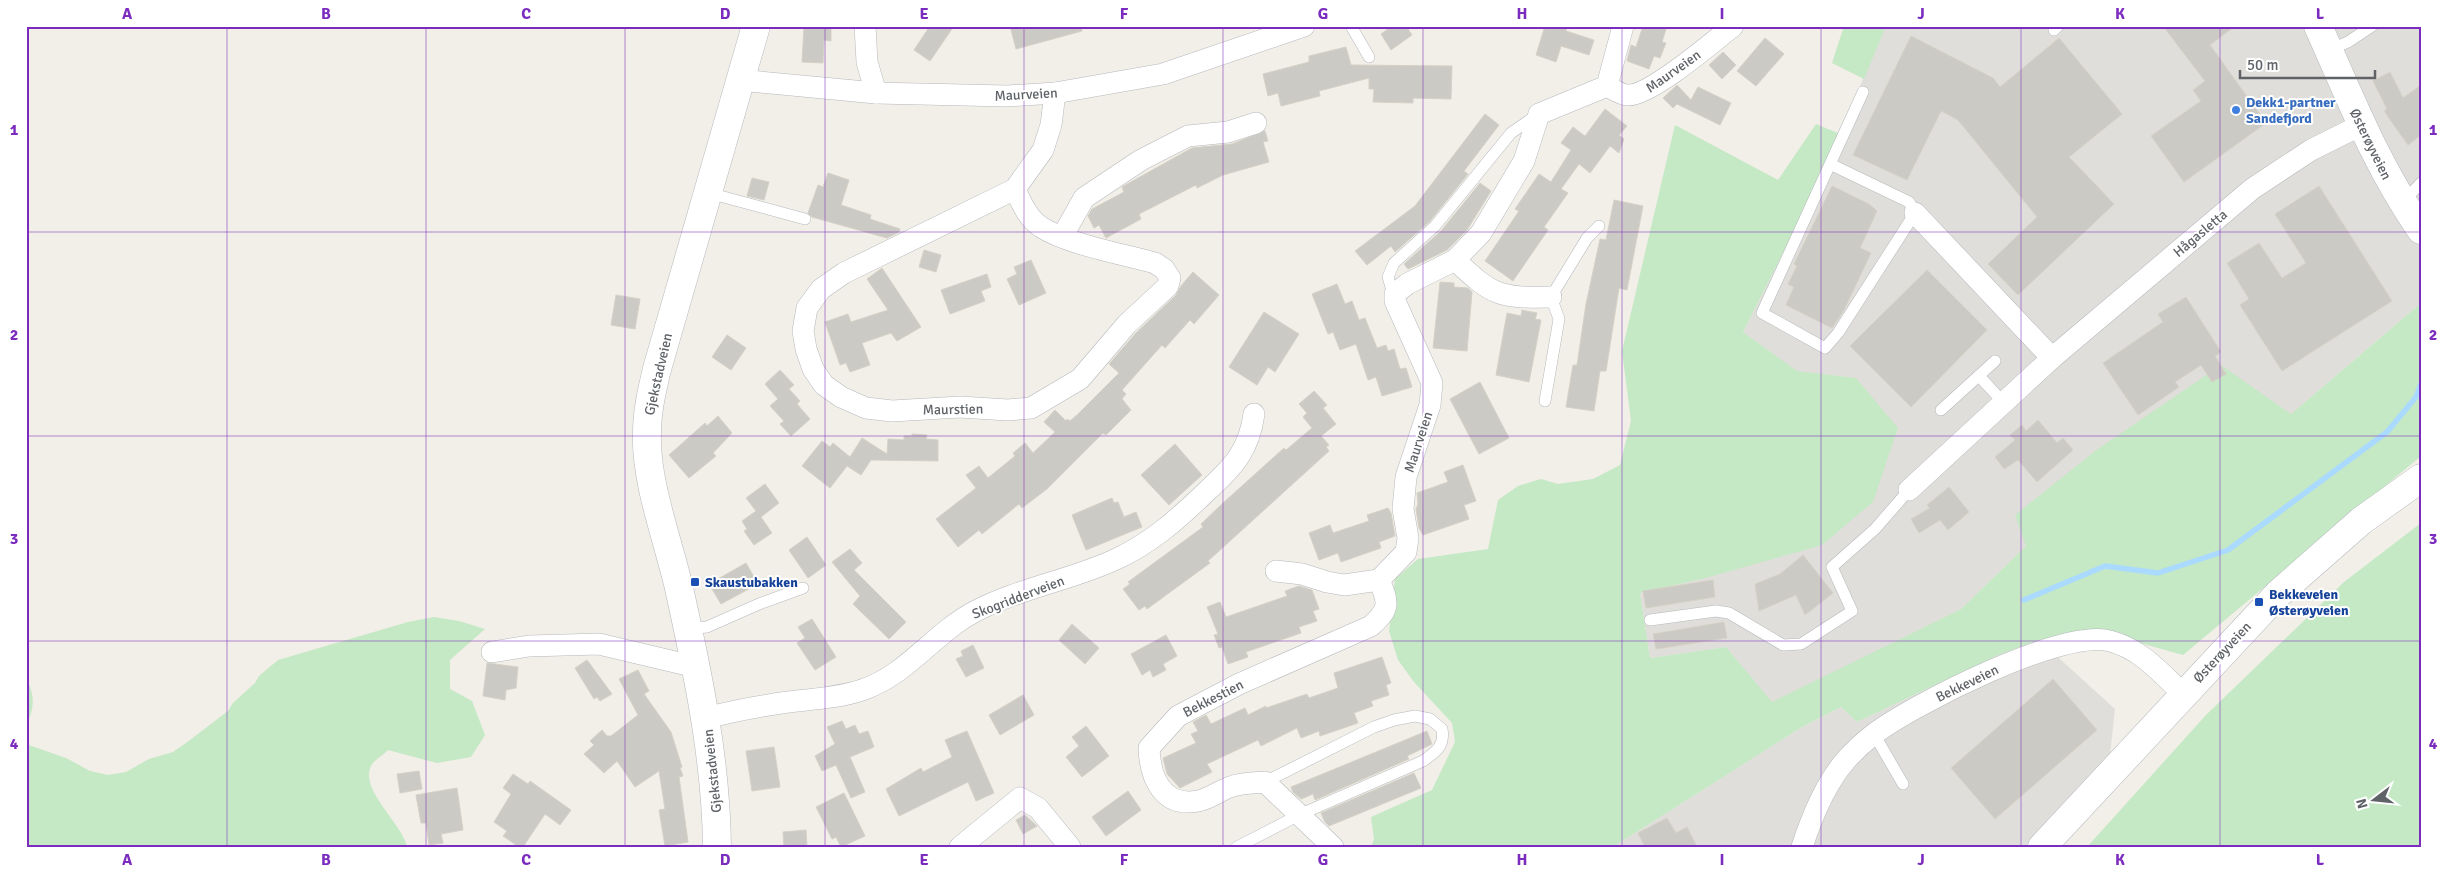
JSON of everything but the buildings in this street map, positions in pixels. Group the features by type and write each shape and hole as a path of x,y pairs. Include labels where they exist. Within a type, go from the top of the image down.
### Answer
{"street":[{"name":"Gjekstadveien","path":"718,847 714,774 706,718 688,629 658,507 648,457 647,434 649,409 657,369 756,26"},
{"path":"865,26 867,62 876,93"},
{"name":"Maurveien","path":"739,80 876,93 1007,96 1055,93 1163,74 1304,26"},
{"path":"1607,86 1623,26"},
{"name":"Maurveien","path":"1539,114 1607,86 1626,95 1640,93 1681,66 1733,26"},
{"name":"Østerøyveien","path":"2325,34 2375,156 2402,203 2421,230"},
{"name":"Maurstien","path":"1014,189 1026,211 1039,226 1062,237 1155,263 1164,268 1170,278 1168,286 1127,324 1080,379 1031,408 1008,410 960,407 892,412 866,408 841,397 824,385 811,362 803,331 807,308 821,289 844,273 1014,189 1043,150 1051,125 1055,93"},
{"path":"1395,300 1399,289 1455,260 1481,233 1524,161 1539,114"},
{"path":"1062,237 1084,198 1141,160 1188,136 1228,132 1256,123"},
{"name":"Hågasletta","path":"1909,490 2052,358 2252,189 2311,150 2361,125"},
{"path":"1915,214 2052,358"},
{"path":"1455,260 1480,284 1503,296 1551,297"},
{"name":"Maurveien","path":"1379,580 1406,552 1408,538 1403,509 1406,477 1430,405 1432,383 1395,300"},
{"name":"Skogridderveien","path":"706,718 748,708 845,695 869,687 897,672 947,630 972,613 1025,591 1096,567 1135,550 1170,526 1231,468 1244,450 1250,437 1254,414"},
{"name":"Østerøyveien","path":"2042,847 2278,594 2361,521 2421,478"},
{"path":"1276,571 1302,574 1327,582 1344,584 1379,580"},
{"name":"Bekkestien","path":"1265,782 1232,786 1200,801 1179,803 1163,793 1150,766 1149,748 1178,716 1293,660 1371,626 1384,614 1387,599 1379,580"},
{"name":"Bekkeveien","path":"1802,847 1809,825 1828,785 1847,760 1874,734 1920,706 2005,665 2063,644 2091,639 2110,641 2131,649 2150,662 2183,694"},
{"path":"492,652 529,646 600,644 696,667"},
{"path":"1265,782 1301,814 1333,847"},
{"path":"960,847 1020,798 1038,808 1070,847"}],"lane":[{"path":"1351,26 1369,57"},
{"path":"2325,34 2348,42 2372,26"},
{"path":"1830,164 1909,202 1915,214 1838,333 1825,348 1762,314 1830,164 1863,92"},
{"name":"Maurveien","path":"1395,300 1388,277 1394,263 1435,226 1511,133 1539,114"},
{"path":"2402,203 2421,183"},
{"path":"720,196 805,219"},
{"path":"1545,401 1558,319 1551,297 1582,245 1600,226"},
{"path":"1941,410 1995,361"},
{"path":"1979,376 2003,402"},
{"path":"1650,620 1716,611 1728,613 1783,646 1801,644 1852,611 1832,566 1875,529 1909,490"},
{"path":"688,629 707,627 759,604 803,588"},
{"path":"1237,847 1301,814 1423,761 1436,752 1442,744 1442,729 1438,723 1415,716 1394,720 1374,727 1265,782"},
{"path":"1874,734 1903,784"}],"shaded area":[{"path":"1886,26 2421,26 2421,303 2291,414 2026,546 1961,609 1772,703 1726,647 1650,658 1640,593 1702,579 1856,378 1797,372 1743,332 1815,190"},
{"path":"2039,640 2115,709 2110,754 2027,847 1613,847 1802,727 1841,707 1857,722 1998,655"}],"green space":[{"path":"1844,26 1886,26 1864,79 1832,63"},
{"path":"1816,124 1840,134 1815,190 1743,332 1797,371 1856,378 1898,428 1873,502 1822,545 1702,579 1640,593 1650,658 1726,647 1772,702 1961,609 2026,546 2015,515 2095,451 2221,365 2291,414 2421,303 2421,456 2183,655 2090,629 2039,640 1998,655 1857,722 1841,707 1802,727 1613,847 1371,847 1374,839 1371,817 1432,790 1455,742 1452,723 1414,682 1398,660 1389,631 1395,579 1418,559 1488,549 1498,500 1518,486 1541,479 1558,484 1593,479 1620,465 1631,421 1622,351 1675,125 1778,180"},
{"path":"2421,523 2421,847 2087,847 2206,715 2344,582"},
{"path":"434,617 459,621 485,629 450,660 450,689 472,701 485,735 471,757 437,763 388,750 372,764 369,775 371,786 404,838 407,847 26,847 26,744 66,758 90,771 108,775 126,772 149,759 173,752 186,743 228,711 233,703 255,683 259,676 278,660 408,622"},
{"path":"26,677 33,702 26,726"}],"waterway":[{"path":"2024,600 2105,566 2158,573 2228,550 2387,432 2416,397 2421,384"}],"place":[{"name":"Dekk1-partner Sandefjord","path":"2236,110"},
{"name":"Skaustubakken","path":"695,582"},
{"name":"Bekkeveien Østerøyveien","path":"2259,602"}]}
